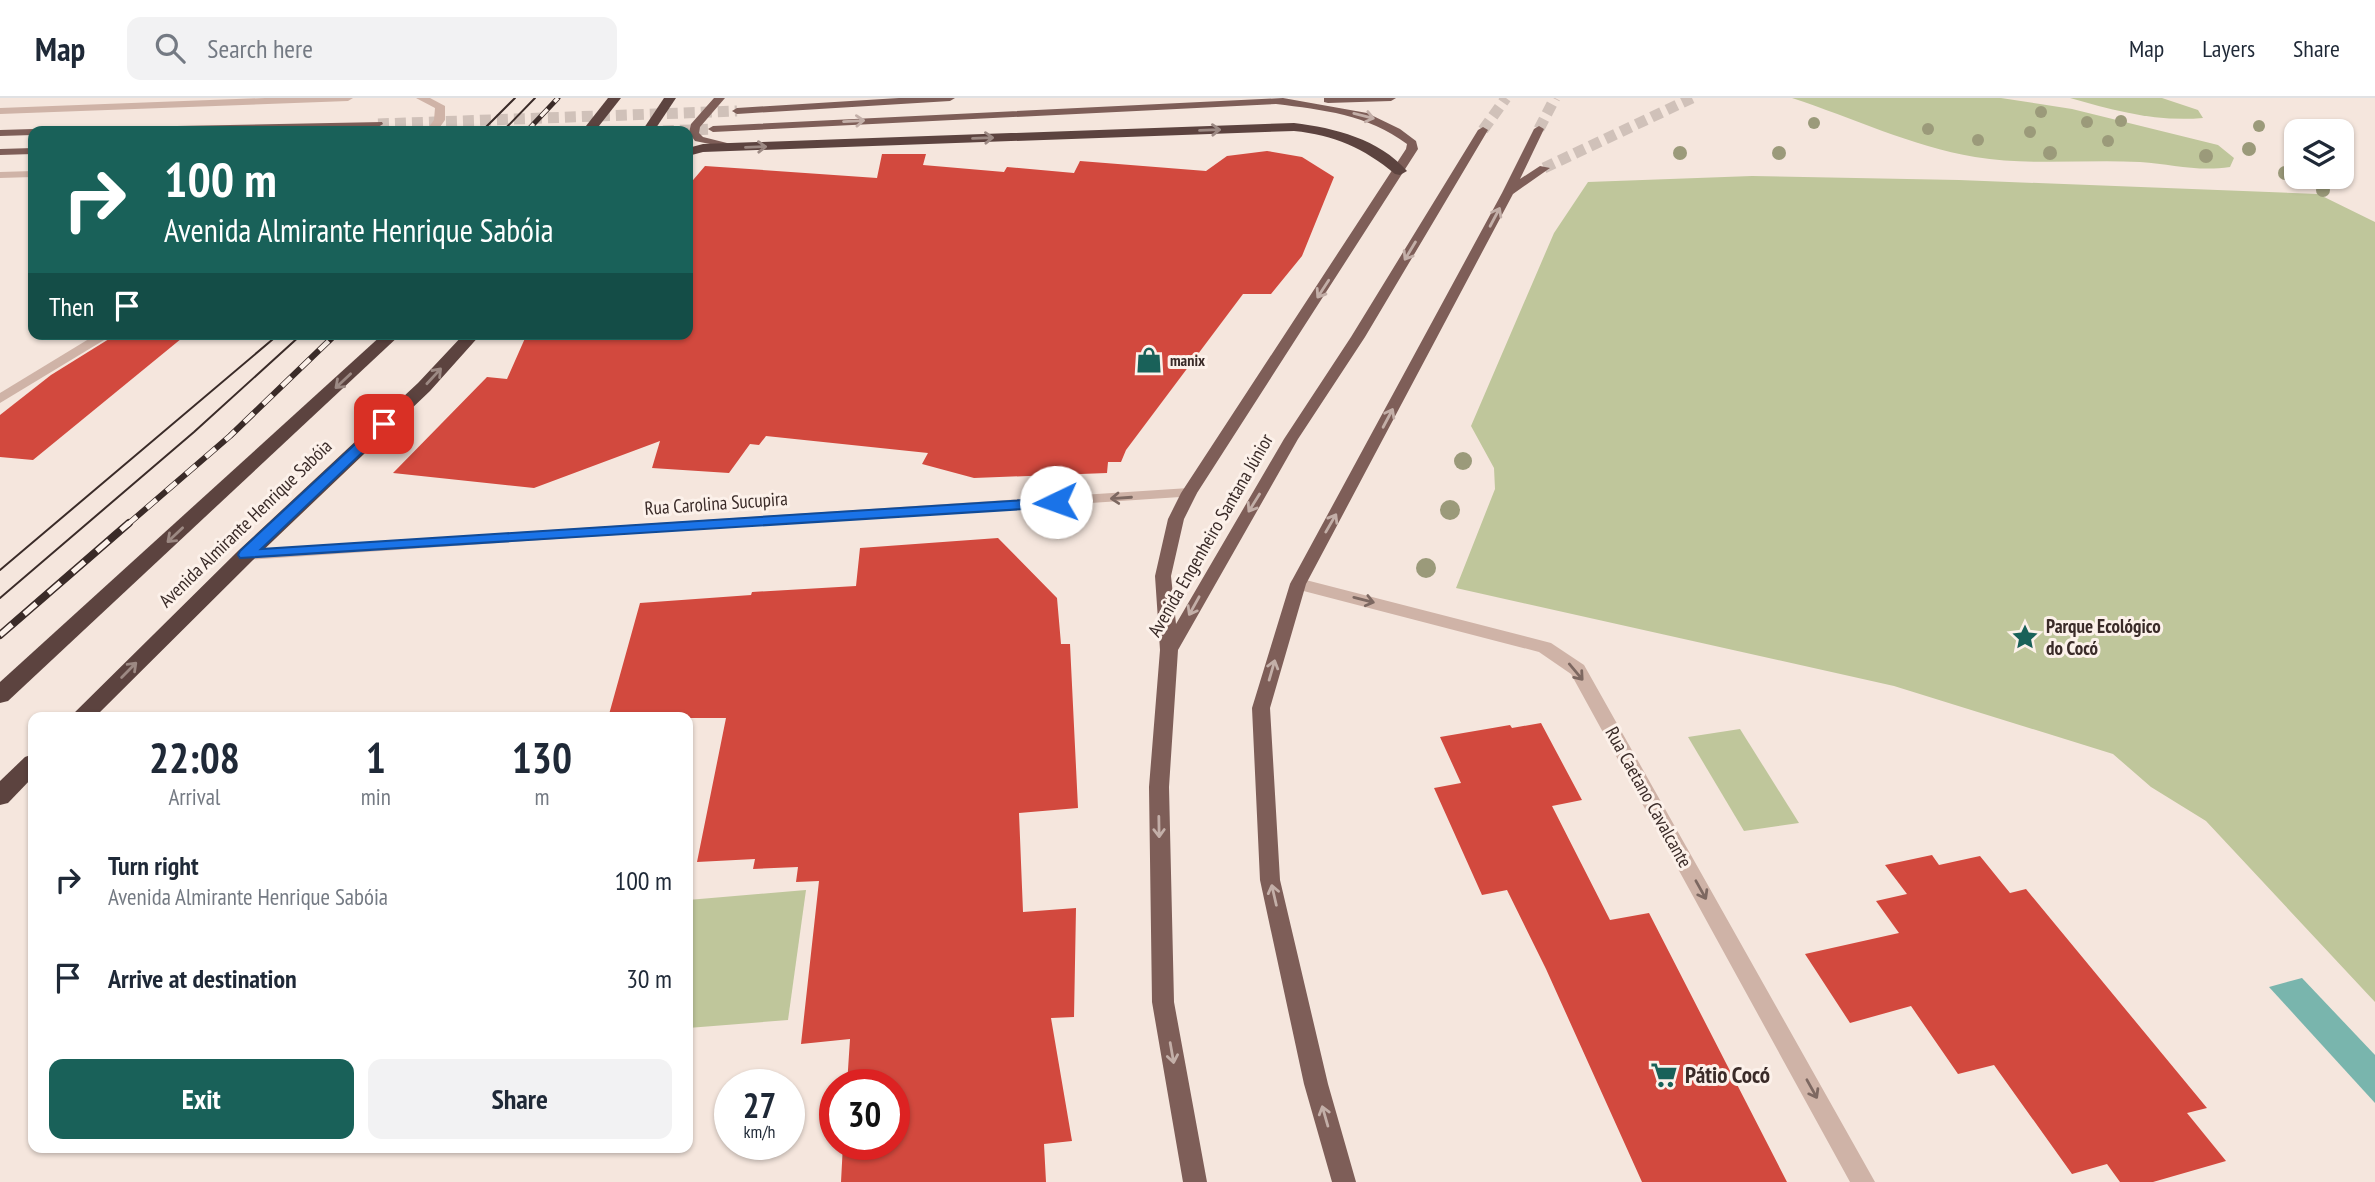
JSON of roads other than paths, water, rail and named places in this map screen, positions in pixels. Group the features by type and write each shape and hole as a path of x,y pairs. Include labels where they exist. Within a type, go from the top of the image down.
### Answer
{"highway":[{"path":"593,126 615,98"},
{"path":"651,126 670,98"},
{"path":"693,152 1294,127 1321,129 1350,137 1373,148 1400,171"},
{"name":"Avenida Almirante Henrique Sabóia","path":"0,695 386,340"},
{"name":"Avenida Almirante Henrique Sabóia","path":"86,712 246,555 424,387 467,340"},
{"path":"0,796 28,768"}],"main road":[{"path":"720,98 695,126 694,133 699,139 731,148"},
{"path":"737,111 950,98"},
{"path":"713,129 1273,101 1391,98"},
{"path":"1169,650 1163,576 1177,519 1189,493 1412,149 1412,143 1397,129 1380,120 1342,111 1273,101"},
{"path":"291,126 378,124"},
{"path":"1344,1182 1316,1084 1270,880 1261,708 1298,584 1508,193 1539,129"},
{"name":"Avenida Engenheiro Santana Júnior","path":"1195,1182 1163,1002 1158,786 1169,650 1291,439 1358,337 1483,130"},
{"path":"0,133 28,132"},
{"path":"0,152 28,151"},
{"path":"1508,193 1544,168"}],"street":[{"path":"0,111 348,98"},
{"path":"421,98 440,106 442,116 438,126"},
{"path":"0,175 28,174"},
{"path":"0,399 97,340"},
{"name":"Rua Carolina Sucupira","path":"246,555 1189,493"},
{"name":"Rua Caetano Cavalcante","path":"1298,584 1545,648 1578,670 1864,1182"}],"water":[{"path":"2302,978 2375,1055 2375,1103 2269,987"}],"tunnel":[{"path":"1483,130 1506,98"},
{"path":"1539,129 1555,98"},
{"path":"1544,168 1692,98"},
{"path":"378,124 737,111"},
{"path":"693,130 713,129"}],"tram line":[{"path":"487,126 515,98"},
{"path":"508,126 535,98"},
{"path":"0,570 272,340"},
{"path":"0,598 194,432 295,340"}],"railway":[{"path":"532,126 558,98"},
{"path":"127,525 230,436 330,340"},
{"path":"0,635 129,523"}],"place":[{"name":"manix","path":"1149,360"},
{"name":"Parque Ecológico do Cocó","path":"2025,637"},
{"name":"Pátio Cocó","path":"1664,1075"}]}
